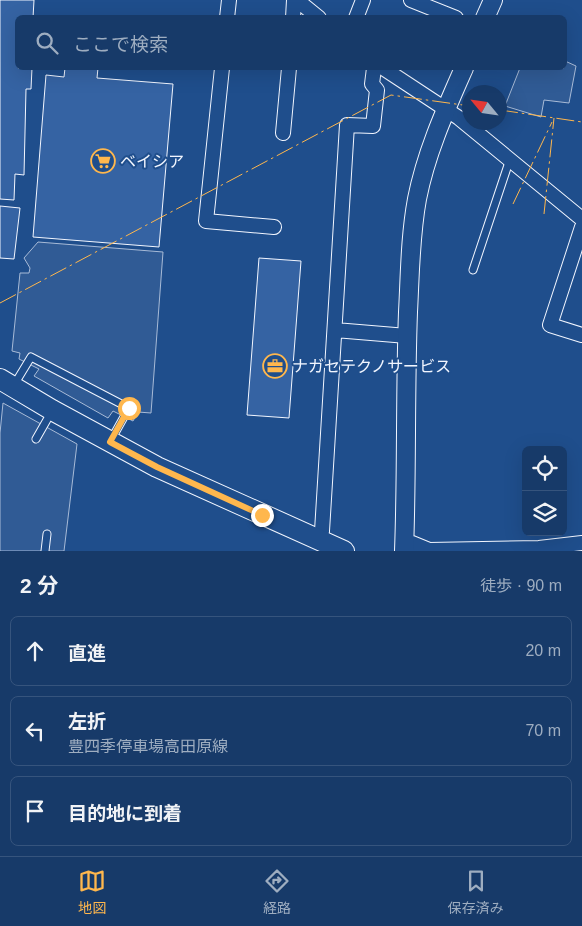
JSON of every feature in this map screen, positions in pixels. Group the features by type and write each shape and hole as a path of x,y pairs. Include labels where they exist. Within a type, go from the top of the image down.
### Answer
{"main road":[{"path":"6,383 157,467 340,550"}],"street":[{"path":"227,15 229,0"},
{"path":"293,15 295,0"},
{"path":"295,0 315,15"},
{"path":"357,15 363,0"},
{"path":"412,0 449,15"},
{"path":"486,15 493,0"},
{"path":"222,70 206,221 274,228"},
{"path":"283,133 288,70"},
{"path":"318,540 322,531 347,125 373,126 377,90 372,84 374,70"},
{"path":"386,70 446,108 582,219"},
{"path":"463,70 429,153 417,199 411,241 404,547 412,543 430,550 539,548 582,544"},
{"path":"582,227 550,325 582,335"},
{"path":"335,330 408,336"}],"lane":[{"path":"474,270 511,160"},
{"path":"6,383 31,357 129,408 110,442"},
{"path":"36,439 52,410"},
{"path":"45,551 47,534"}],"shaded area":[{"path":"567,62 576,66 569,103 544,100 541,117 507,107 507,101 519,70 567,70"},
{"path":"38,242 163,252 151,413 138,412 133,421 113,411 108,418 34,376 39,369 19,359 20,353 12,351 20,273 29,273 30,268 24,258"},
{"path":"3,403 77,444 64,551 0,551 0,433"}],"building":[{"path":"0,0 34,0 33,15 15,15 15,70 32,70 31,89 26,89 24,175 15,174 14,200 0,199"},
{"name":"ベイシア","path":"65,70 98,70 97,78 173,84 159,247 33,237 46,75 64,77"},
{"path":"0,206 20,208 14,259 0,258"},
{"path":"259,258 301,261 289,418 247,415"}],"power":[{"path":"0,303 391,95 462,105"},
{"path":"507,111 582,122"},
{"path":"544,214 554,118"},
{"path":"513,204 552,122"}],"place":[{"name":"ベイシア","path":"103,161"},
{"name":"ナガセテクノサービス","path":"275,366"}],"route":[{"path":"129,408 110,442 157,467 262,515"}]}
